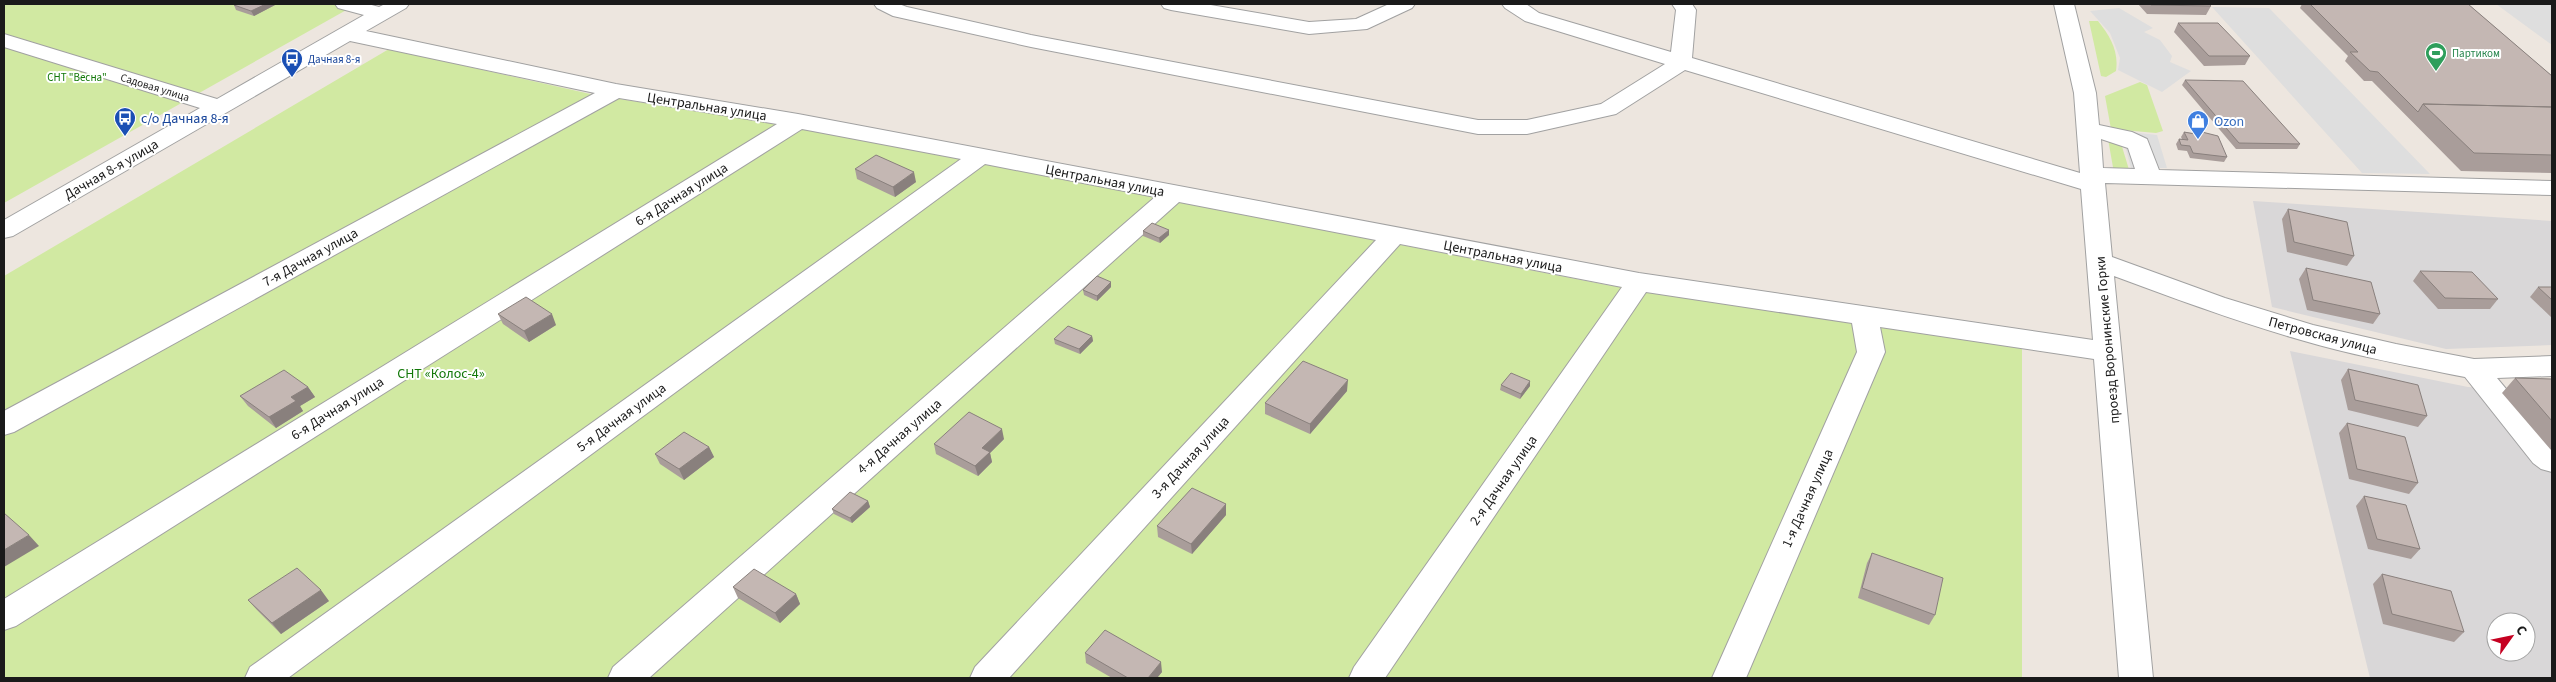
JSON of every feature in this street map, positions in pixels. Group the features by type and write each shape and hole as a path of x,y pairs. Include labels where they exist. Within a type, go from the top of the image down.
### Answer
{"street":[{"path":"345,4 391,9"},
{"path":"884,4 900,12 1031,41 1478,127 1527,128 1608,109 1681,62"},
{"path":"1171,4 1309,28 1360,25 1405,4"},
{"path":"1512,4 1532,17 1681,62 2092,180 2149,176 2552,188"},
{"path":"1681,62 1686,10 1682,4"},
{"name":"проезд Воронинские Горки","path":"2064,4 2085,93 2136,678"},
{"name":"Дачная 8-я улица","path":"9,222 220,107 391,9"},
{"name":"Центральная улица","path":"349,34 616,91 798,121 1639,282 2109,352"},
{"name":"Садовая улица","path":"4,40 220,107"},
{"name":"7-я Дачная улица","path":"4,424 616,91"},
{"name":"6-я Дачная улица","path":"4,616 798,121"},
{"path":"2087,129 2124,137 2139,144 2149,176"},
{"name":"5-я Дачная улица","path":"262,678 981,156"},
{"name":"4-я Дачная улица","path":"625,678 1174,193"},
{"name":"3-я Дачная улица","path":"987,678 1394,235"},
{"name":"Петровская улица","path":"2101,262 2216,304 2309,333 2396,354 2474,369 2552,366"},
{"name":"2-я Дачная улица","path":"1366,678 1639,282"},
{"name":"1-я Дачная улица","path":"1729,678 1871,352 1864,315"},
{"path":"2474,369 2544,455 2552,462"}],"shaded area":[{"path":"2496,4 2552,4 2552,45"},
{"path":"2212,7 2269,8 2430,174 2362,173"},
{"path":"2119,8 2153,28 2144,32 2160,40 2172,56 2170,62 2191,71 2162,92 2118,70 2120,58 2110,33 2090,11"},
{"path":"2121,131 2157,135 2167,168 2131,168"},
{"path":"2253,201 2552,221 2552,345 2446,349 2272,307"},
{"path":"2290,351 2468,387 2552,390 2552,678 2370,678"}],"green space":[{"name":"СНТ \"Весна\"","path":"4,4 357,4 4,203"},
{"path":"2089,21 2098,21 2110,38 2115,50 2116,71 2106,77 2101,76"},
{"name":"СНТ «Колос-4»","path":"389,49 595,95 802,128 1607,285 2022,346 2022,678 4,678 4,276"},
{"path":"2140,82 2147,85 2163,131 2156,133 2111,129 2105,96"},
{"path":"2108,139 2120,140 2130,173 2114,173"}],"building":[{"path":"266,4 251,11 234,5"},
{"path":"2209,4 2211,6 2151,5"},
{"path":"2310,4 2468,4 2552,76 2552,107 2423,104 2418,112 2378,72 2370,71 2350,52 2358,52"},
{"path":"2178,23 2218,23 2250,56 2209,56"},
{"path":"2185,80 2243,81 2300,144 2239,143"},
{"path":"2423,104 2552,107 2552,155 2474,153"},
{"path":"2194,130 2218,136 2227,157 2193,153 2190,146 2181,145 2179,139 2188,140 2184,132 2195,134"},
{"path":"876,155 914,172 893,187 855,169"},
{"path":"2288,209 2347,222 2354,256 2294,242"},
{"path":"1152,223 1169,230 1159,238 1143,231"},
{"path":"2306,268 2371,282 2380,314 2313,300"},
{"path":"2420,271 2472,272 2498,299 2445,298"},
{"path":"1097,276 1111,282 1097,296 1083,290"},
{"path":"2538,287 2552,287 2552,300"},
{"path":"526,297 552,314 524,331 498,314"},
{"path":"1068,326 1092,336 1079,349 1054,339"},
{"path":"1303,361 1348,380 1310,424 1265,403"},
{"path":"2348,369 2418,385 2427,416 2355,400"},
{"path":"284,370 308,387 291,397 296,401 269,417 240,396"},
{"path":"1511,373 1530,381 1521,394 1501,385"},
{"path":"2515,378 2552,379 2552,421"},
{"path":"969,412 1002,429 982,448 990,452 975,466 934,444"},
{"path":"2347,423 2405,437 2418,483 2357,469"},
{"path":"684,432 709,447 679,469 655,454"},
{"path":"1192,488 1226,504 1191,544 1157,526"},
{"path":"850,492 868,501 850,518 832,509"},
{"path":"2364,496 2406,505 2420,549 2377,539"},
{"path":"4,513 29,535 4,550"},
{"path":"1872,553 1943,578 1935,615 1862,588"},
{"path":"297,568 321,590 272,623 248,600"},
{"path":"754,569 796,594 775,613 733,587"},
{"path":"2382,574 2451,591 2464,632 2392,614"},
{"path":"1105,630 1161,662 1148,678 1128,678 1085,653"}],"place":[{"name":"Партиком","path":"2436,72"},
{"name":"Дачная 8-я","path":"292,78"},
{"name":"с/о Дачная 8-я","path":"125,137"},
{"name":"Ozon","path":"2198,140"}]}
